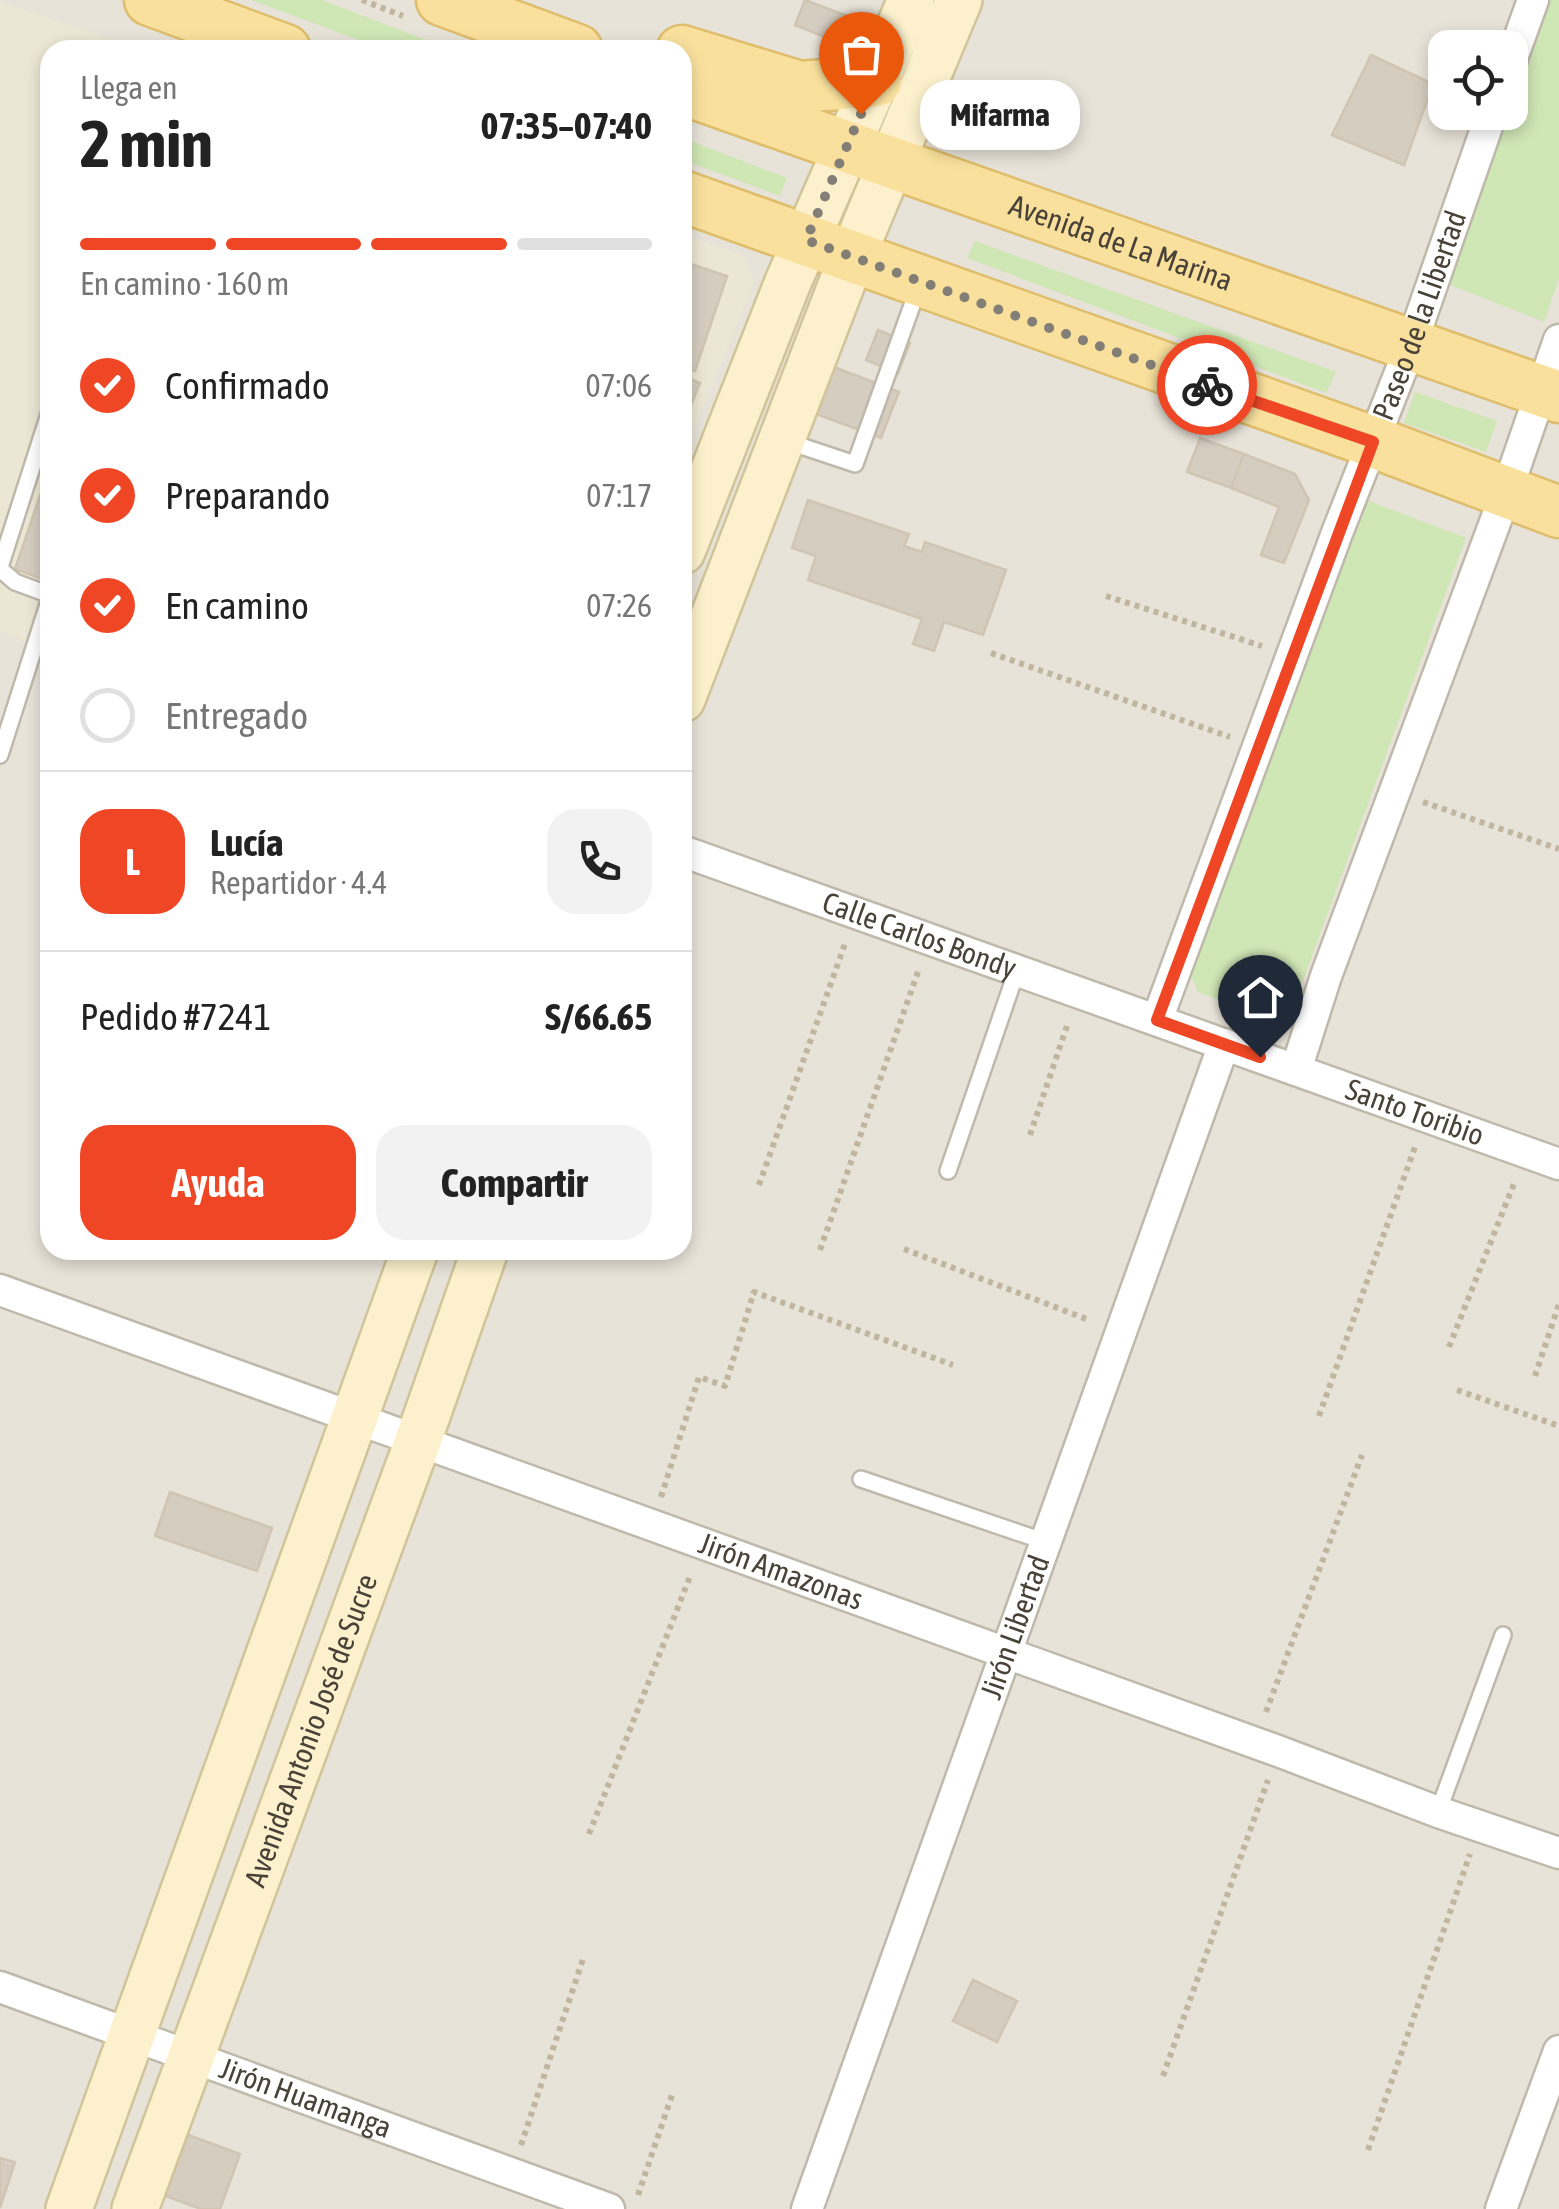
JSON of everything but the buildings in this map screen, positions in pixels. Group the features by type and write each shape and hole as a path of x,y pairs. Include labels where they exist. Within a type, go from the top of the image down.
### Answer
{"main road":[{"path":"150,0 258,40"},
{"path":"442,0 549,40"},
{"path":"890,162 876,80 911,0"},
{"path":"692,530 829,249 890,162 959,0"},
{"path":"692,53 800,87 876,80"},
{"name":"Avenida de La Marina","path":"692,93 1551,393"},
{"path":"692,200 1559,512"},
{"path":"692,222 729,235 752,222"},
{"path":"692,673 782,440 829,249"},
{"path":"70,2209 411,1260"},
{"name":"Avenida Antonio José de Sucre","path":"134,2209 481,1260"}],"street":[{"path":"1522,30 1533,0"},
{"name":"Paseo de la Libertad","path":"1157,1020 1411,346 1486,130"},
{"path":"1296,1070 1326,976 1506,493 1551,393 1559,340"},
{"name":"Calle Carlos Bondy","path":"692,855 1157,1020"},
{"name":"Santo Toribio","path":"1157,1020 1559,1164"},
{"name":"Jirón Libertad","path":"807,2209 1224,1044"},
{"name":"Jirón Amazonas","path":"0,1290 1559,1853"},
{"name":"Jirón Huamanga","path":"0,1987 609,2209"},
{"path":"1502,2209 1559,2051"}],"lane":[{"path":"782,440 855,464 920,282"},
{"path":"40,442 0,568 15,582 40,593"},
{"path":"0,755 40,629"},
{"path":"948,1171 1017,970"},
{"path":"861,1478 1046,1542"},
{"path":"1438,1812 1502,1635"}],"path":[{"path":"1106,596 1293,656"},
{"path":"990,653 1259,747"},
{"path":"1394,792 1559,849"},
{"path":"759,1185 856,913"},
{"path":"820,1250 930,939"},
{"path":"1030,1136 1078,992"},
{"path":"1319,1416 1426,1116"},
{"path":"1449,1347 1527,1152"},
{"path":"904,1248 1120,1332"},
{"path":"652,1526 699,1378 725,1386 754,1292 953,1366"},
{"path":"1535,1376 1559,1304"},
{"path":"1457,1390 1559,1426"},
{"path":"1163,2076 1362,1455"},
{"path":"589,1834 703,1544"},
{"path":"1368,2150 1480,1826"},
{"path":"511,2173 584,1956"},
{"path":"633,2209 674,2092"}],"shaded area":[{"path":"0,0 1559,0 1559,2209 0,2209"},
{"path":"0,2 112,40 40,40 40,645 0,631"},
{"path":"692,238 745,256 754,283 692,434"}],"green space":[{"path":"251,0 322,0 426,40 359,40"},
{"path":"1547,0 1559,0 1559,278 1544,322 1443,282 1500,130 1528,130 1528,52"},
{"path":"692,141 787,178 780,196 692,163"},
{"path":"975,241 1336,372 1326,393 967,258"},
{"path":"1415,392 1497,421 1486,452 1404,423"},
{"path":"1361,498 1466,538 1292,1010 1272,1020 1198,992 1190,972"}],"way so far":[{"path":"861,114 806,240 1207,385"}],"place":[{"name":"Mifarma","path":"861,114"}],"route":[{"path":"1207,385 1373,442 1157,1020 1260,1057"}]}
